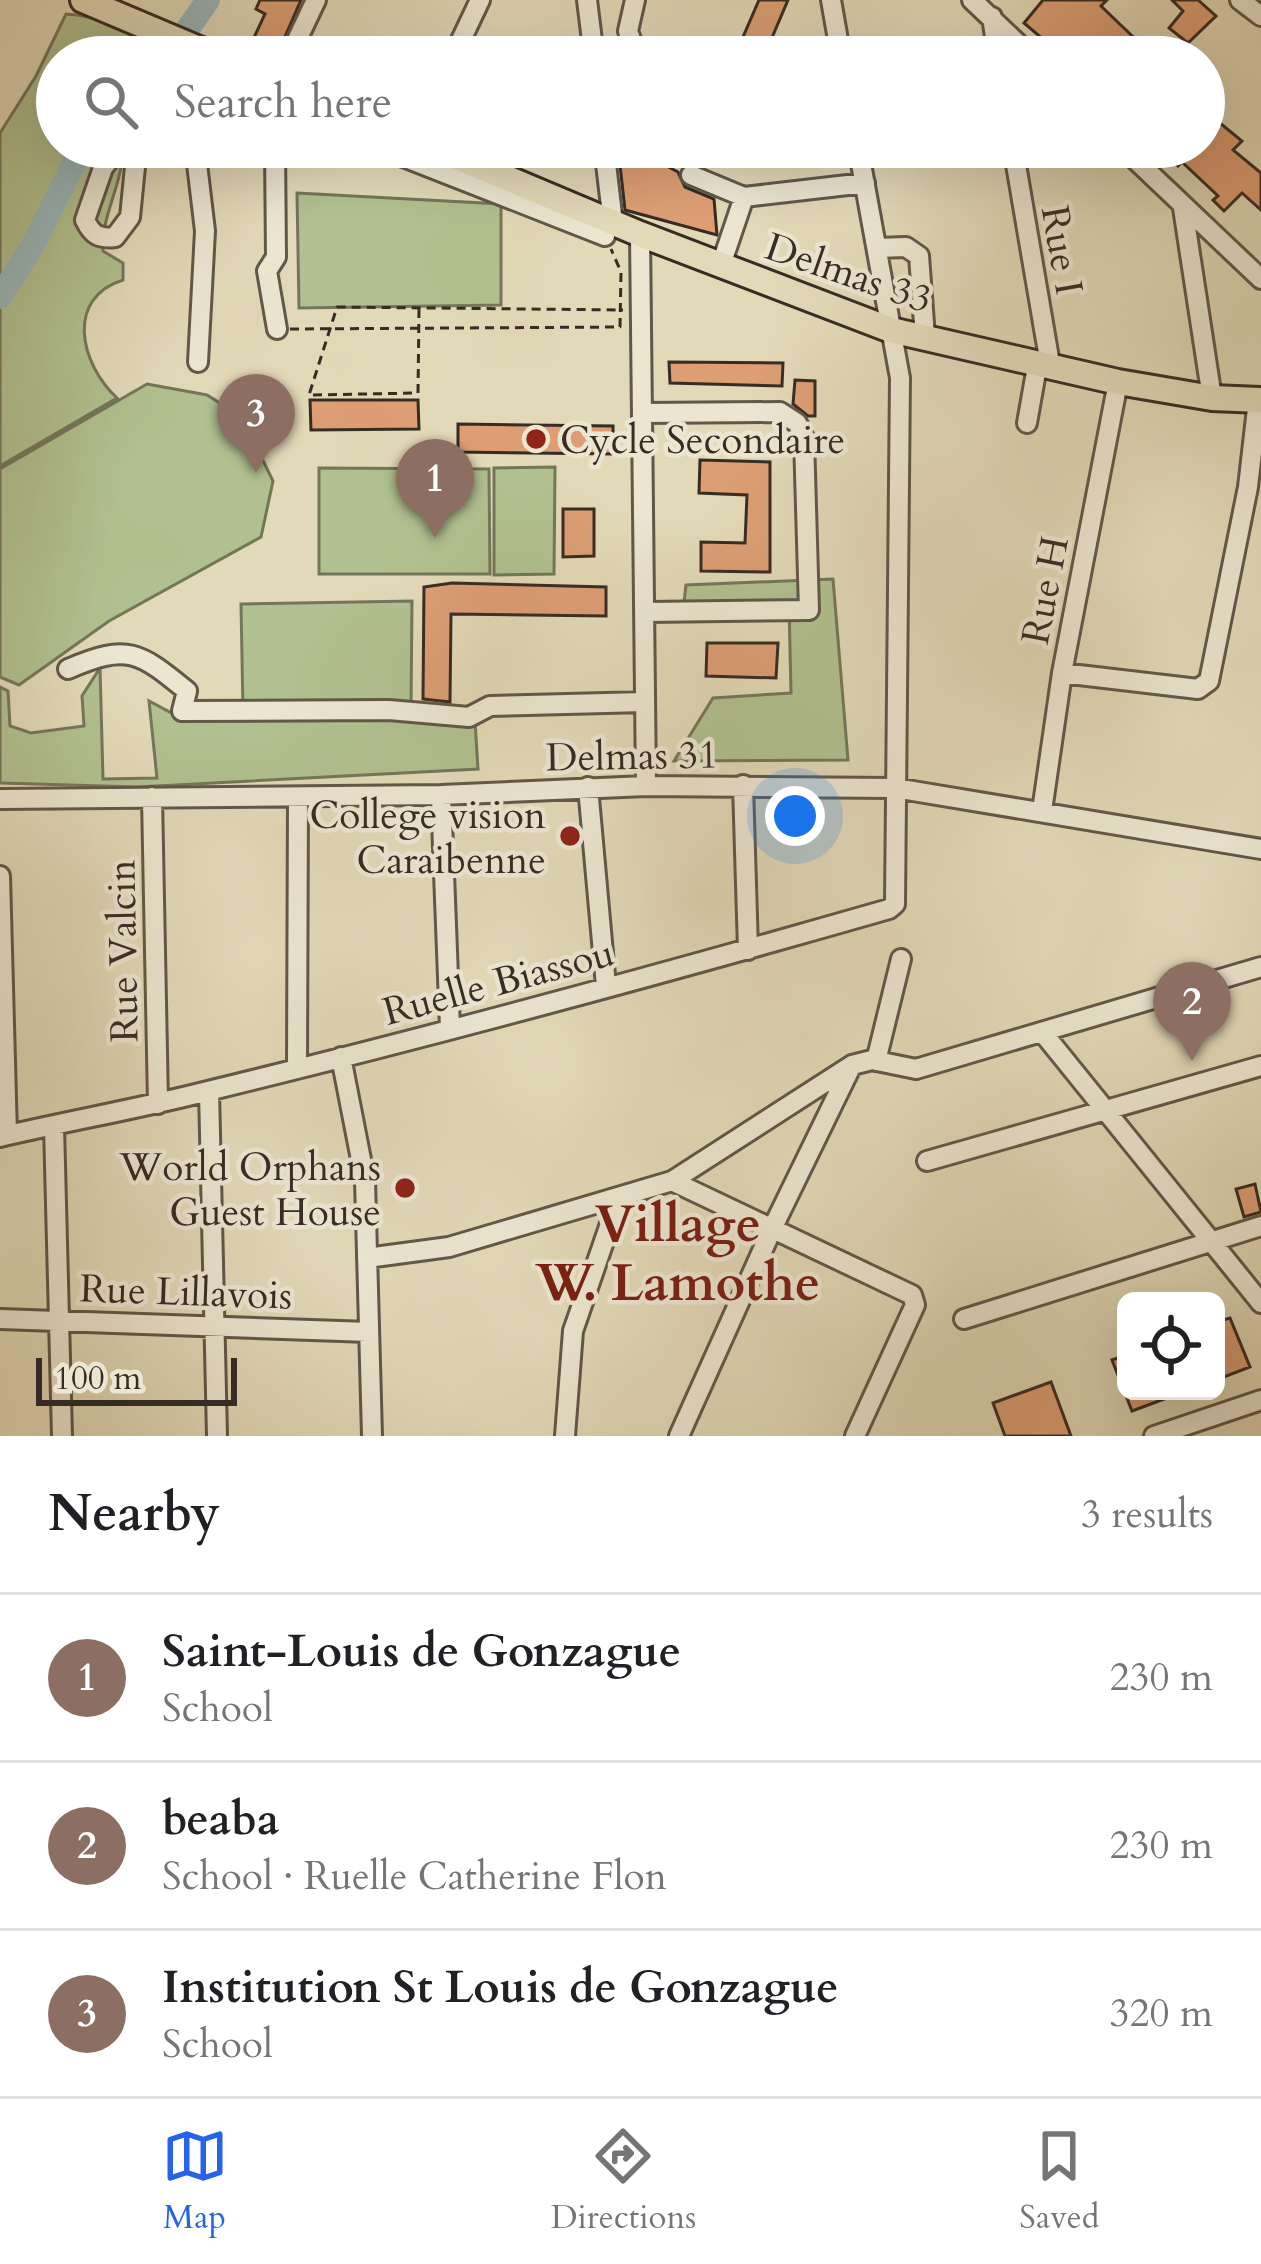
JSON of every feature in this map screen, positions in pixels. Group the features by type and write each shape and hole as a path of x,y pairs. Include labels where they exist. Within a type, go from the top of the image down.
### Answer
{"main road":[{"path":"83,0 173,36"},
{"name":"Delmas 33","path":"478,168 609,230 640,234 891,330 1118,382 1212,398 1259,400"}],"street":[{"path":"299,36 316,0"},
{"path":"463,36 480,0"},
{"path":"587,0 591,36"},
{"path":"630,36 635,0"},
{"path":"831,0 837,36"},
{"path":"972,0 1011,36"},
{"path":"1240,0 1261,16"},
{"path":"992,17 995,36"},
{"path":"103,168 85,220 91,233 102,238 115,237 130,217 135,168"},
{"path":"198,168 205,231 198,362"},
{"path":"275,168 276,256 267,271 277,329"},
{"path":"436,168 609,230 605,168"},
{"path":"862,168 900,378 895,788"},
{"name":"Rue I","path":"1015,168 1044,363"},
{"path":"1144,168 1261,279"},
{"path":"691,175 744,196 865,183"},
{"path":"721,265 744,196"},
{"path":"1184,208 1212,398"},
{"path":"640,234 646,780"},
{"path":"877,248 906,247 919,256 925,337"},
{"path":"1027,422 1044,363"},
{"name":"Rue H","path":"1042,811 1062,673 1118,382"},
{"path":"1062,673 1204,687 1209,681 1254,487 1259,400"},
{"path":"643,413 780,412 797,423 804,438 809,610 646,612"},
{"path":"68,669 104,654 146,658 187,691 182,711 388,710 469,717 490,706 645,703"},
{"name":"Delmas 31","path":"0,799 440,795 646,780 895,788 1261,849"},
{"path":"743,785 748,950"},
{"path":"588,787 606,986"},
{"name":"Ruelle Biassou","path":"3,1136 209,1091 450,1029 748,950 895,904 895,788"},
{"path":"440,795 450,1029"},
{"name":"Rue Valcin","path":"152,797 158,1103"},
{"path":"297,1066 298,797"},
{"path":"0,876 3,1136"},
{"path":"876,1061 901,959"},
{"path":"367,1258 448,1246 672,1181 852,1065 876,1061 916,1069 1261,967"},
{"path":"1043,1034 1261,1303"},
{"path":"341,1057 365,1180 372,1436"},
{"path":"680,1436 852,1065"},
{"path":"927,1161 1261,1066"},
{"path":"209,1091 217,1436"},
{"path":"54,1126 62,1436"},
{"path":"672,1181 915,1300 855,1436"},
{"path":"565,1436 573,1331 619,1198"},
{"path":"964,1319 1261,1226"},
{"name":"Rue Lillavois","path":"0,1319 368,1332"},
{"path":"1154,1436 1261,1400"}],"path":[{"path":"277,329 620,328 621,272 609,230"},
{"path":"419,309 418,394 309,395 337,307 623,310"}],"green space":[{"path":"66,14 107,22 136,36 55,36"},
{"path":"36,76 36,168 121,168 105,224 103,251 123,263 123,280 92,301 84,333 94,368 117,398 0,466 0,133"},
{"path":"297,193 501,204 501,305 299,308"},
{"path":"147,384 207,395 249,432 273,481 261,537 109,621 19,685 0,677 0,469"},
{"path":"555,467 554,574 494,575 494,468"},
{"path":"319,468 489,469 490,574 319,574"},
{"path":"833,579 848,760 674,761 713,698 791,693 789,605 684,602 686,585"},
{"path":"412,601 411,709 243,711 241,604"},
{"path":"100,668 103,779 157,778 149,701 179,717 391,716 475,721 478,769 138,787 0,783 0,687 8,691 10,726 31,733 84,726 82,696"}],"building":[{"path":"260,0 301,0 285,36 255,36 265,14 256,9"},
{"path":"759,0 788,0 773,36 743,36"},
{"path":"1043,0 1107,0 1101,6 1132,36 1039,36 1024,23"},
{"path":"1172,0 1198,0 1216,16 1195,36 1179,36 1169,28 1183,11"},
{"path":"1225,127 1242,141 1233,150 1261,173 1261,210 1242,193 1224,211 1213,200 1218,196 1188,168 1225,168"},
{"path":"620,168 670,168 685,187 714,199 717,235 625,210"},
{"path":"669,362 783,363 782,386 670,383"},
{"path":"795,380 815,381 815,416 793,404"},
{"path":"310,400 418,400 419,429 311,430"},
{"name":"Cycle Secondaire","path":"458,424 613,426 613,454 458,452"},
{"path":"700,460 770,462 770,572 701,571 701,542 745,543 747,495 699,493"},
{"path":"563,509 594,509 594,556 563,557"},
{"path":"452,583 606,587 606,616 451,614 450,702 423,699 424,587"},
{"path":"707,643 778,643 776,678 706,676"},
{"path":"1255,1184 1261,1212 1244,1217 1236,1189"},
{"path":"1230,1318 1250,1367 1225,1377 1225,1319"},
{"path":"1051,1382 1071,1436 1005,1436 993,1403"},
{"path":"1128,1400 1162,1400 1132,1411"}],"waterway":[{"path":"183,36 208,0"},
{"path":"0,297 33,245 72,168"}],"place":[{"name":"Cycle Secondaire","path":"536,439"},
{"name":"Institution St Louis de Gonzague","path":"256,473"},
{"name":"Saint-Louis de Gonzague","path":"435,538"},
{"name":"College vision Caraibenne","path":"570,836"},
{"name":"beaba","path":"1192,1061"},
{"name":"World Orphans Guest House","path":"405,1188"}],"district":[{"name":"Village W. Lamothe","path":"678,1252"}]}
